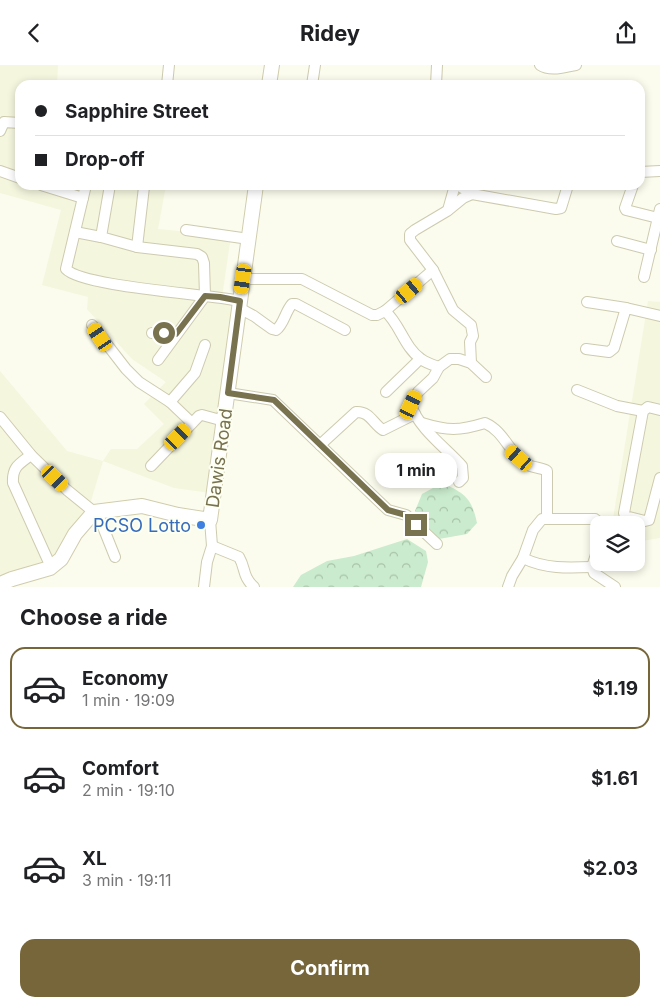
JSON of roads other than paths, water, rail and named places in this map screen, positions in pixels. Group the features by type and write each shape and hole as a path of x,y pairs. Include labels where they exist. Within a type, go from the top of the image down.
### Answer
{"street":[{"path":"168,80 169,65"},
{"path":"270,80 272,65"},
{"path":"313,80 315,65"},
{"path":"436,80 437,65"},
{"path":"540,65 545,68 554,69 576,65"},
{"path":"0,131 4,122 15,123"},
{"path":"0,171 15,176"},
{"path":"645,172 660,171"},
{"path":"64,190 82,198"},
{"path":"84,190 66,269 68,271 85,278 152,290 220,297 240,305 276,330 292,304 296,304 345,330"},
{"path":"101,237 109,190"},
{"path":"137,247 144,190"},
{"name":"Dawis Road","path":"95,512 142,506 178,515 210,520 255,190"},
{"path":"448,211 454,190"},
{"path":"465,190 472,194 556,209 561,208 567,190"},
{"path":"632,190 626,210 659,213 644,277"},
{"path":"470,363 471,325 453,310 433,270 413,246 410,234 448,211 463,198 472,194"},
{"path":"186,230 249,239"},
{"path":"75,232 137,247 202,257 204,263 205,296 158,360"},
{"path":"617,241 651,250"},
{"path":"243,279 302,279 372,315 377,315 385,311 433,270"},
{"path":"587,302 660,316"},
{"path":"586,349 609,352 614,348 626,308"},
{"path":"385,311 390,315 420,359 439,367"},
{"path":"92,325 126,369 139,382 170,402 192,423"},
{"path":"152,333 176,334"},
{"path":"170,402 195,373 205,345"},
{"path":"386,392 420,359"},
{"path":"459,482 464,473 462,466 428,432 411,405 418,392 433,378 439,367 450,359 459,359 470,363 486,377"},
{"path":"577,390 618,406 643,411"},
{"path":"228,393 274,400 388,510 406,515 437,544"},
{"path":"660,410 648,407 643,411 625,516 645,521 649,520 660,477"},
{"path":"320,445 356,412 361,411 371,417 383,430 415,414"},
{"path":"151,466 198,416 202,415 224,421"},
{"path":"0,417 31,455 68,490 95,512 115,557"},
{"path":"422,423 441,429 463,430 485,423 494,427 502,434 512,452 527,465 542,467 548,471 547,519"},
{"path":"31,455 17,466 13,474 14,483 51,567"},
{"path":"0,584 51,567 61,559 75,534 95,512"},
{"path":"508,587 512,576 523,558 536,526 542,519 590,519"},
{"path":"204,587 207,562 212,546 210,520"},
{"path":"212,546 239,557 243,565 245,577 254,587"},
{"path":"523,558 532,562 565,569 590,567"},
{"path":"593,571 615,587"}],"place":[{"name":"PCSO Lotto","path":"201,525"}]}
